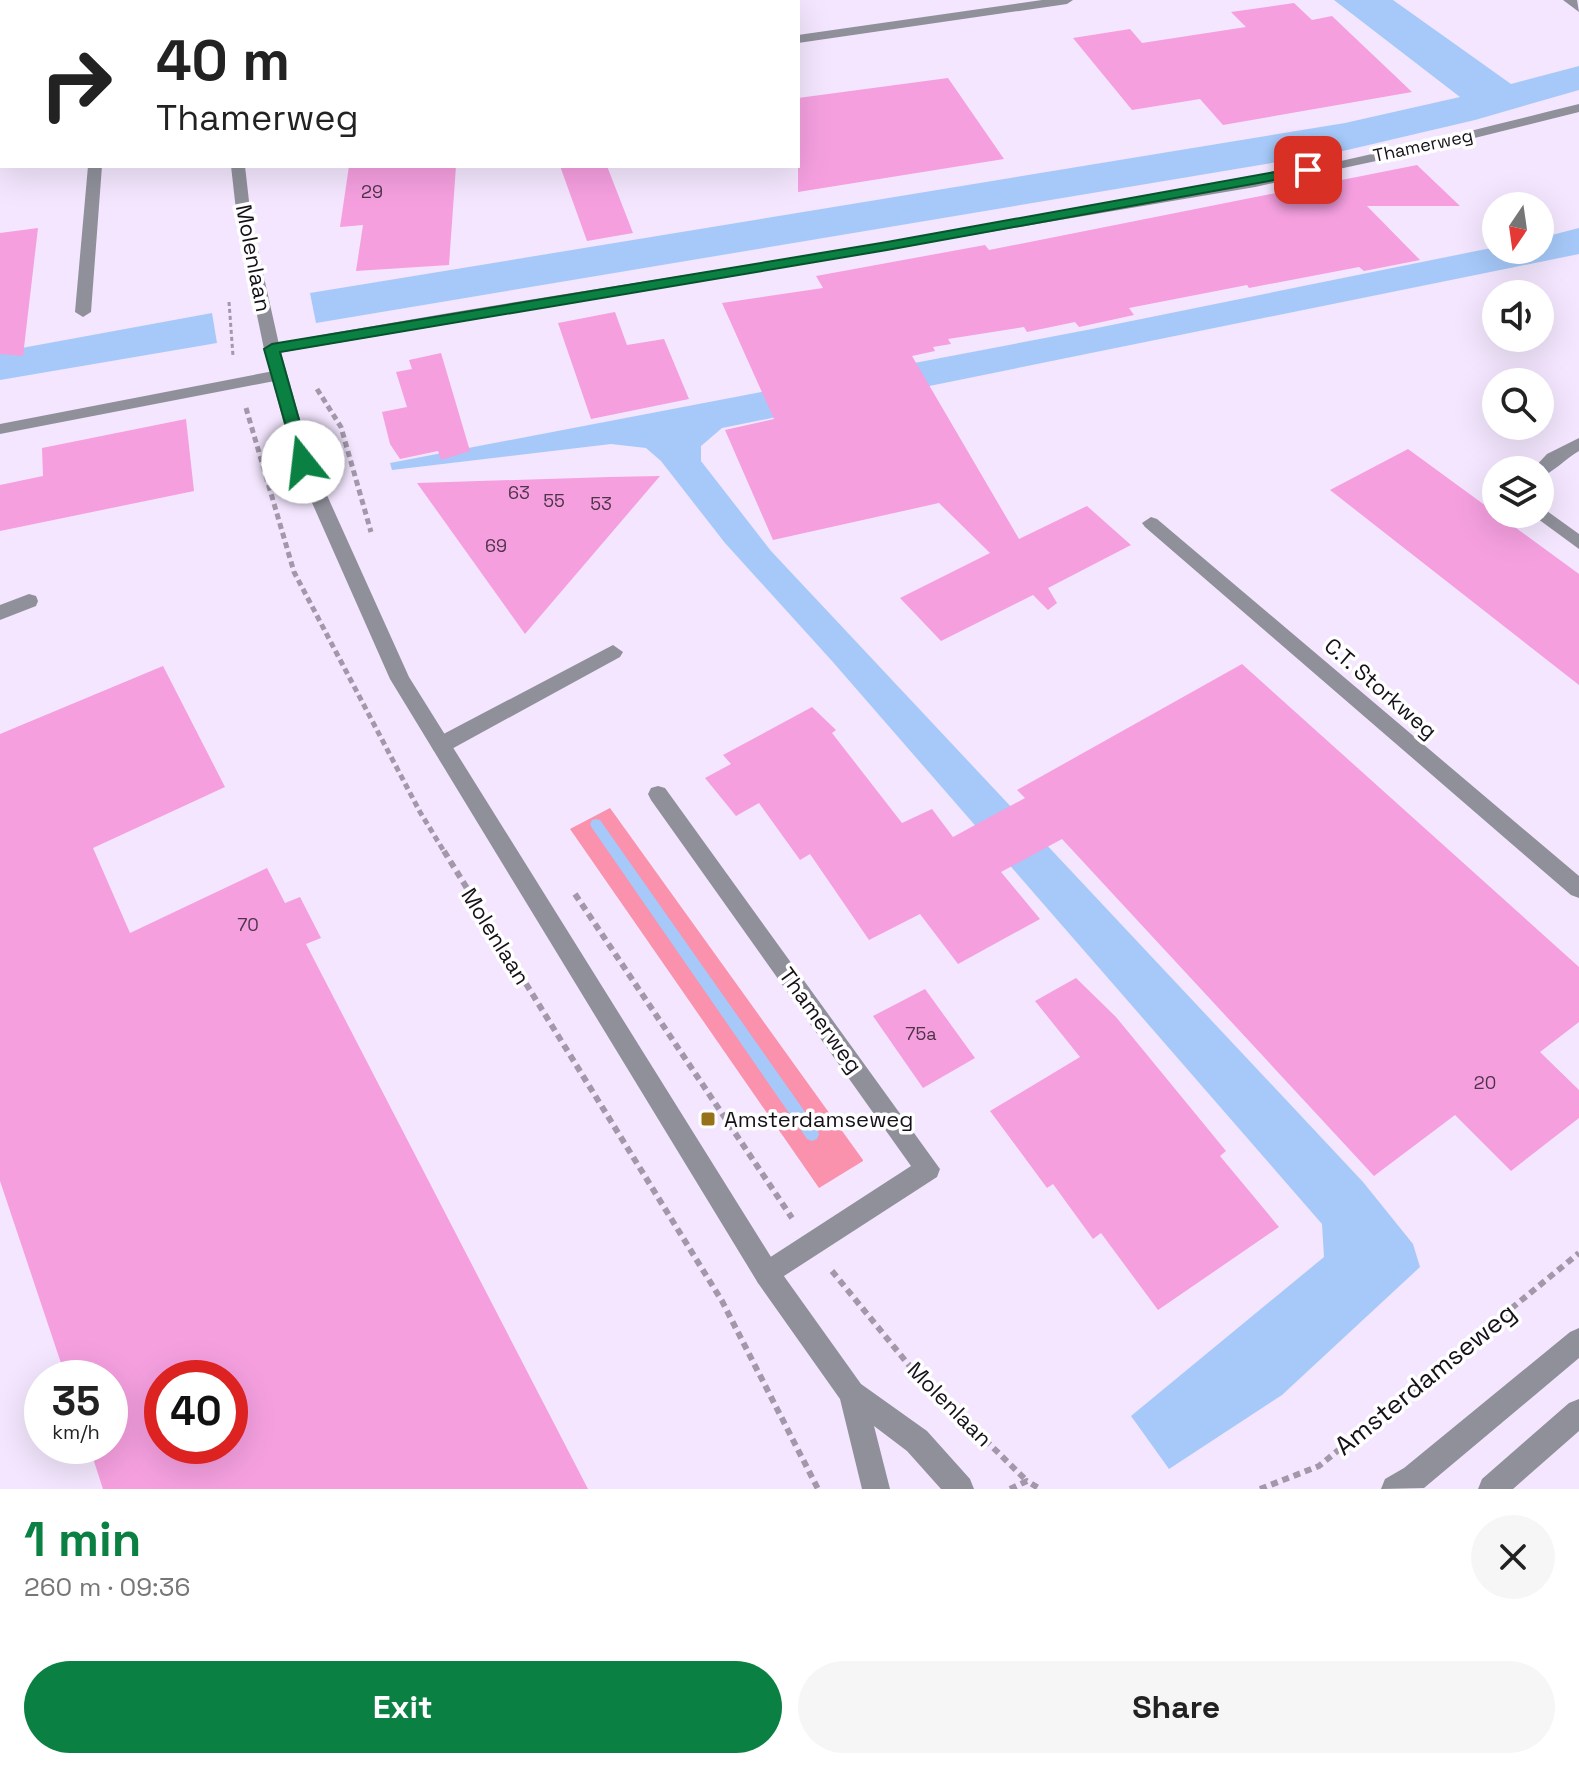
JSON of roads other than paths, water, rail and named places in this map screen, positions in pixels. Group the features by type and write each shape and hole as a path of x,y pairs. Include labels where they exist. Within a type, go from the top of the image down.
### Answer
{"street":[{"path":"800,39 1067,0"},
{"path":"1569,0 1579,8"},
{"name":"Thamerweg","path":"272,349 1252,182 1507,127 1579,108"},
{"path":"83,312 95,168"},
{"name":"Molenlaan","path":"238,168 244,219 272,349 303,462 400,679 767,1274 852,1393 917,1441 960,1489"},
{"path":"0,429 279,375"},
{"path":"1554,457 1579,444"},
{"name":"C.T. Storkweg","path":"1151,523 1579,889"},
{"path":"1554,523 1579,543"},
{"path":"0,613 29,601"},
{"path":"441,745 613,652"},
{"name":"Thamerweg","path":"658,794 928,1169 767,1274"},
{"path":"1395,1489 1414,1478 1579,1341"},
{"name":"Molenlaan","path":"852,1393 876,1489"},
{"path":"1492,1489 1579,1413"}],"water":[{"path":"1334,0 1393,0 1511,84 1579,66 1579,90 1475,120 1343,151 316,323 310,293 1345,123 1460,97"},
{"path":"1579,228 1579,254 1554,259 1554,234"},
{"path":"1482,250 1482,264 1530,264 722,428 701,446 701,461 771,551 1363,1182 1413,1244 1420,1267 1282,1395 1169,1469 1131,1416 1324,1257 1322,1224 832,661 725,543 661,461 646,448 611,444 392,470 390,463 1092,329"},
{"path":"212,313 217,343 0,380 0,352"}],"waterway":[{"path":"596,824 812,1134"}],"place":[{"name":"Amsterdamseweg","path":"708,1119"}]}
